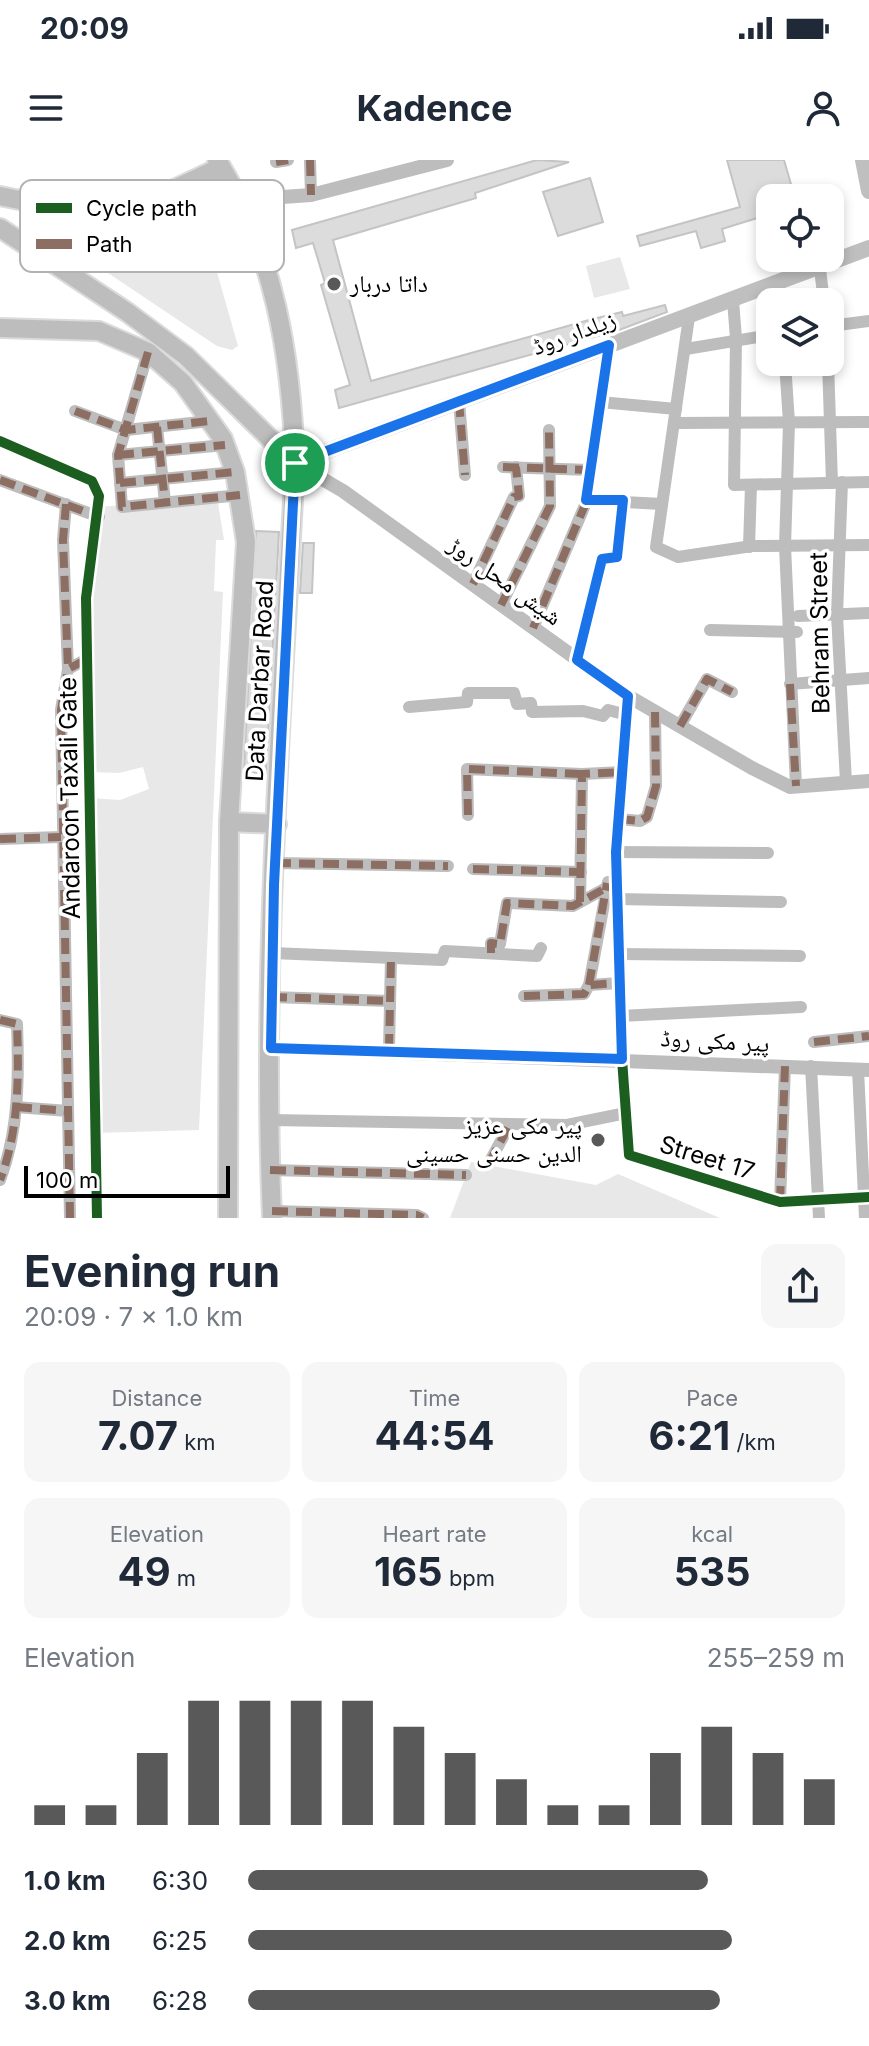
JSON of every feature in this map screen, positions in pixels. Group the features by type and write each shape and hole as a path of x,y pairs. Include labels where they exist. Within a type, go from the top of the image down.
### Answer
{"main road":[{"path":"863,160 869,191"},
{"path":"187,180 219,163"},
{"path":"0,196 20,200"},
{"path":"0,228 20,241"},
{"name":"زیلدار روڈ","path":"844,259 869,248"},
{"path":"67,272 186,356 295,463"},
{"name":"Data Darbar Road","path":"268,272 286,341 295,463 272,953 272,1214"},
{"name":"زیلدار روڈ","path":"295,463 812,272"},
{"name":"Data Darbar Road","path":"0,328 99,331 148,352 183,383 225,445 235,472 246,542 229,822 228,1218"},
{"path":"229,822 277,824"}],"street":[{"path":"310,160 311,195"},
{"path":"284,197 311,195 446,160"},
{"path":"733,301 736,338 732,482 751,485 869,482"},
{"path":"689,317 656,547 673,556 749,547 869,545"},
{"path":"844,324 869,321"},
{"path":"686,349 756,336"},
{"path":"533,628 586,500 609,345"},
{"path":"148,352 118,455 122,507 240,495"},
{"path":"786,376 789,485 785,546 793,632 790,684 796,786"},
{"name":"Behram Street","path":"828,376 829,422 837,482 840,546 837,615 843,680 846,782"},
{"path":"459,401 465,475"},
{"path":"600,402 676,409"},
{"path":"75,411 126,430 210,421"},
{"path":"674,423 869,422"},
{"path":"157,427 165,502"},
{"path":"501,605 550,506 549,430"},
{"name":"Andaroon Taxali Gate","path":"0,441 92,481 99,496 99,517 91,541 87,659 97,1218"},
{"path":"118,455 225,445"},
{"name":"شیش محل روڑ","path":"295,463 343,491 628,696 752,768 796,786 869,781"},
{"path":"473,584 514,497 520,495 510,467 591,470"},
{"path":"120,483 235,472"},
{"path":"0,480 99,517"},
{"path":"749,547 751,485"},
{"path":"586,500 662,504"},
{"path":"577,660 602,559 617,557 623,500"},
{"path":"66,504 63,540 68,669 61,710 61,837 70,1218"},
{"path":"798,616 869,613"},
{"path":"710,630 793,632"},
{"path":"68,669 87,659"},
{"path":"790,684 869,678"},
{"path":"680,726 707,679 732,692"},
{"path":"409,707 467,702 468,693 514,693 517,704 531,703 532,712 583,711 604,716 608,710 627,715"},
{"path":"622,1059 613,888 628,696"},
{"path":"619,819 640,821 647,817 656,786 655,712"},
{"path":"468,815 467,769 582,774 623,772"},
{"path":"580,902 582,774"},
{"path":"0,839 61,837"},
{"path":"616,852 768,853"},
{"path":"275,863 448,866"},
{"path":"473,869 581,872"},
{"path":"524,996 584,994 589,985 613,888"},
{"path":"491,953 491,943 500,944 507,903 571,906 613,888 781,902"},
{"path":"272,953 442,960 445,951 537,956 541,948"},
{"path":"618,954 800,956"},
{"path":"389,1050 391,958"},
{"path":"589,985 619,983"},
{"path":"271,997 390,1001"},
{"path":"620,1016 801,1007"},
{"path":"0,1020 17,1024 16,1107 5,1136 0,1180"},
{"path":"814,1042 869,1036"},
{"name":"پیر مکی روڈ","path":"271,1048 864,1070"},
{"name":"Street 17","path":"622,1059 629,1155 780,1202 867,1197"},
{"path":"780,1202 785,1066"},
{"path":"811,1066 819,1218"},
{"path":"864,1070 865,1218"},
{"path":"16,1107 68,1111"},
{"path":"270,1120 567,1125 626,1113"},
{"path":"489,1163 510,1124"},
{"path":"270,1170 466,1175"},
{"path":"272,1214 417,1215 423,1218"}],"shaded area":[{"path":"620,257 630,289 594,298 586,266"},
{"path":"217,272 238,346 232,350 217,346 108,273"},
{"path":"217,497 224,540 216,540 214,591 223,592 199,1130 95,1133 90,798 120,800 149,789 143,767 119,773 89,772 86,598 99,507"},
{"path":"471,1162 596,1185 618,1174 720,1218 450,1218"}],"building":[{"name":"داتا دربار","path":"537,160 569,162 475,193 476,198 333,240 371,381 622,312 623,316 665,305 667,312 619,330 339,408 335,390 350,385 321,285 325,283 313,243 296,248 292,230"},
{"path":"727,160 784,160 791,184 756,184 756,218 722,229 725,241 701,248 696,231 640,246 637,236 740,207"},
{"path":"590,178 603,222 558,236 543,192"},
{"path":"256,531 279,532 266,773 255,773 244,768"},
{"path":"303,543 314,543 312,593 300,593"}],"marked path":[{"path":"276,162 288,160"},
{"path":"310,160 311,195"},
{"path":"148,352 118,455 122,507 240,495"},
{"path":"459,401 465,475"},
{"path":"75,411 126,430 210,421"},
{"path":"157,427 165,502"},
{"path":"501,605 550,506 549,430"},
{"path":"533,628 585,505 596,438"},
{"path":"118,455 225,445"},
{"path":"503,467 591,470"},
{"path":"473,584 514,497 519,496 516,467"},
{"path":"120,483 235,472"},
{"path":"0,480 99,517"},
{"path":"577,660 602,559 617,557 623,500"},
{"path":"66,504 63,540 68,669"},
{"path":"70,1218 61,710 68,669 87,659"},
{"path":"680,726 707,679 732,692"},
{"path":"790,684 796,786"},
{"path":"619,819 640,821 647,817 656,786 655,712"},
{"path":"468,815 467,769 582,774"},
{"path":"580,902 582,774 623,772"},
{"path":"0,839 61,837"},
{"path":"275,863 448,866"},
{"path":"473,869 581,872"},
{"path":"589,985 607,883"},
{"path":"491,953 491,943 500,944 507,903 573,906 606,888"},
{"path":"389,1050 391,958"},
{"path":"524,996 584,994 589,985 619,983"},
{"path":"271,997 390,1001"},
{"path":"0,1020 17,1024 18,1063 14,1123 0,1180"},
{"path":"814,1042 869,1036"},
{"path":"780,1202 785,1066"},
{"path":"16,1107 68,1111"},
{"path":"489,1163 510,1124"},
{"path":"270,1170 466,1175"},
{"path":"272,1211 417,1215 423,1218"}],"cycle path":[{"path":"0,441 92,481 99,496 86,598 97,1218"},
{"path":"628,696 616,852 622,1059 629,1155 780,1202 869,1197"}],"place":[{"name":"داتا دربار","path":"334,284"},
{"name":"پیر مکی عزیز الدین حسنی حسینی","path":"598,1140"}],"route":[{"path":"609,345 586,500 623,500 617,557 602,559 577,660 628,696 616,852 622,1059 271,1048 274,885 295,463 609,345"}]}
